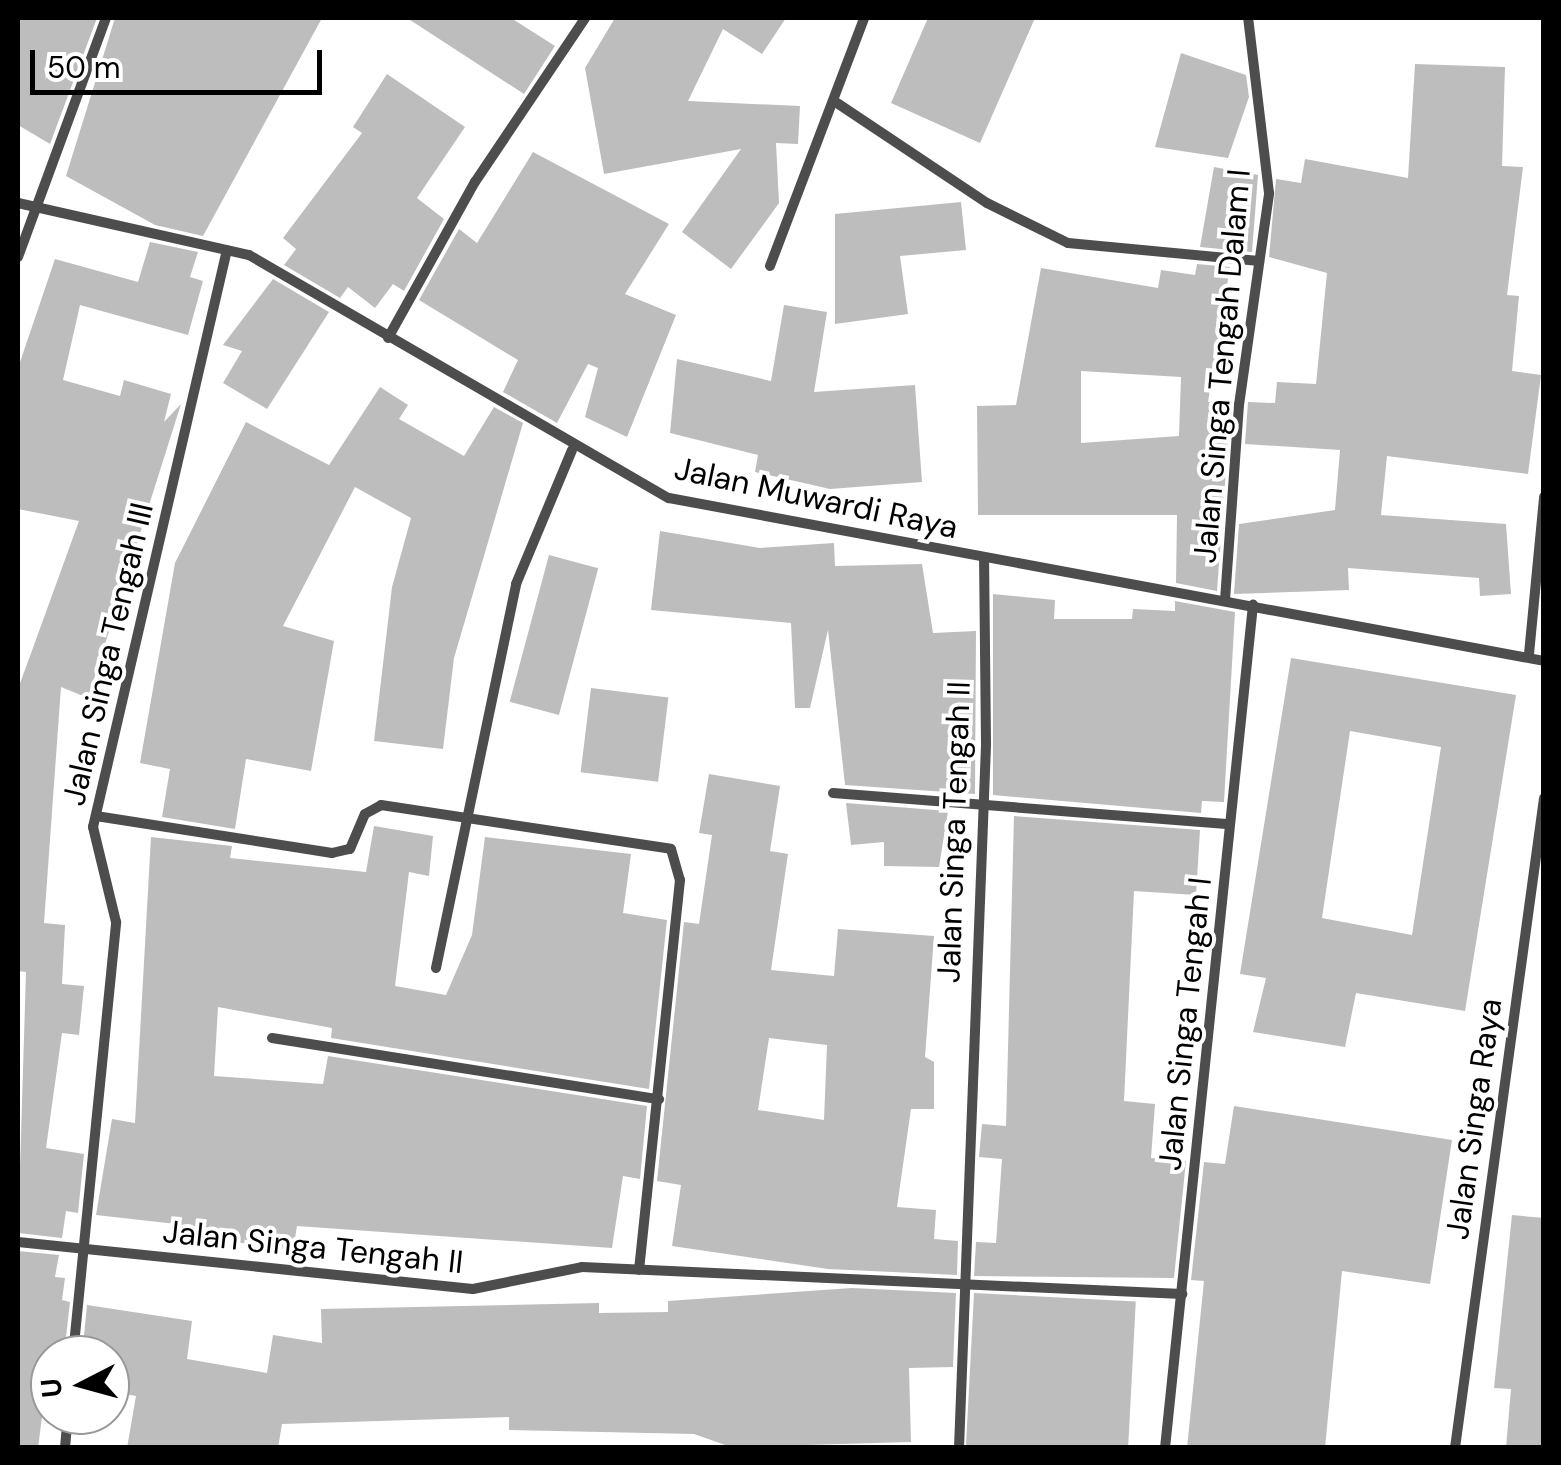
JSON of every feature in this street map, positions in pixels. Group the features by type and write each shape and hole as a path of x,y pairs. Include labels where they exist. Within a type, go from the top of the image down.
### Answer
{"street":[{"path":"18,257 106,18"},
{"path":"388,338 475,182 585,18"},
{"path":"770,266 838,103 864,18"},
{"name":"Jalan Singa Tengah Dalam I","path":"1225,600 1269,193 1248,18"},
{"path":"838,103 987,203 1068,243 1260,261"},
{"name":"Jalan Muwardi Raya","path":"18,203 227,250 388,338 572,450 669,498 1530,654 1544,661"},
{"name":"Jalan Singa Tengah III","path":"75,1335 116,922 115,890 92,837 227,250"},
{"path":"436,968 470,820 516,584 572,450"},
{"path":"1530,654 1544,497"},
{"name":"Jalan Singa Tengah II","path":"959,1448 982,807 984,558"},
{"name":"Jalan Singa Tengah I","path":"1165,1448 1252,605"},
{"path":"833,793 1230,824"},
{"name":"Jalan Singa Raya","path":"1455,1448 1544,798"},
{"path":"96,816 332,853 350,849 372,806 671,848 680,880 640,1270"},
{"path":"272,1038 658,1098"},
{"name":"Jalan Singa Tengah II","path":"18,1242 473,1289 582,1268 1182,1294"}],"building":[{"path":"18,18 97,18 50,144 18,125"},
{"path":"115,18 322,18 203,236 155,225 66,176"},
{"path":"407,18 511,18 555,46 524,94"},
{"path":"615,18 786,18 762,54 723,29 688,101 800,106 798,144 776,143 779,203 731,269 682,232 741,149 604,174 585,68"},
{"path":"928,18 1035,18 980,143 891,103"},
{"path":"1181,53 1246,75 1249,97 1228,158 1155,147"},
{"path":"1415,64 1505,67 1502,166 1523,167 1507,295 1519,296 1512,371 1541,375 1528,474 1387,456 1381,515 1506,524 1511,594 1480,596 1479,578 1348,568 1349,590 1234,594 1239,524 1335,510 1340,450 1245,444 1248,402 1275,403 1277,382 1316,384 1327,273 1269,257 1276,179 1301,183 1305,159 1408,178"},
{"path":"387,74 465,127 417,198 444,219 404,291 393,284 375,308 348,287 340,298 284,265 296,249 283,238 362,133 353,127"},
{"path":"533,152 669,224 625,294 676,315 627,437 585,417 598,368 588,364 557,423 503,392 518,360 419,300 459,229 477,243"},
{"path":"1214,167 1258,175 1252,252 1200,247"},
{"path":"961,202 966,250 900,256 908,314 835,324 835,214"},
{"path":"150,242 198,252 190,277 203,281 188,335 80,305 63,380 120,396 124,380 171,394 164,422 181,404 88,698 61,687 44,923 65,925 62,984 84,986 79,1035 62,1033 46,1148 84,1154 78,1213 66,1211 62,1238 18,1233 26,972 18,971 18,689 79,521 18,509 18,368 55,259 138,282"},
{"path":"1197,264 1230,267 1208,402 1231,402 1217,591 1176,583 1177,515 978,515 977,406 1016,405 1041,268 1158,288 1161,270 1195,275","holes":["1081,371 1181,377 1179,436 1081,443"]},
{"path":"273,279 329,312 267,409 223,383 242,351 223,345"},
{"path":"784,305 827,312 814,392 915,385 922,482 830,489 755,472 758,455 670,433 677,359 771,381"},
{"path":"380,387 408,405 399,419 464,456 494,407 523,423 454,658 443,749 374,741 392,587 411,518 355,487 283,626 334,641 311,771 246,759 235,829 162,817 170,769 140,763 175,563 246,422 329,465"},
{"path":"660,531 760,548 834,543 835,566 922,564 933,633 976,631 975,794 845,785 828,630 810,708 795,708 791,623 651,610"},
{"path":"549,555 598,568 559,715 510,702"},
{"path":"993,594 1055,600 1054,619 1132,619 1133,609 1175,611 1175,601 1235,612 1224,802 1202,801 1201,813 993,795"},
{"path":"1291,658 1516,695 1465,1011 1356,993 1345,1047 1253,1032 1266,978 1240,974","holes":["1350,731 1441,747 1412,935 1322,918"]},
{"path":"591,688 668,698 658,782 581,772"},
{"path":"709,774 780,786 770,851 788,854 771,970 834,976 838,929 934,936 925,1057 934,1062 934,1109 911,1109 897,1207 936,1210 934,1239 958,1241 957,1275 828,1269 672,1246 681,1185 657,1181 684,922 699,924 712,835 699,833","holes":["769,1038 827,1045 824,1120 758,1110"]},
{"path":"846,803 948,811 939,867 884,866 884,842 851,845"},
{"path":"1014,816 1200,830 1196,895 1134,891 1124,1101 1155,1104 1151,1158 1186,1161 1174,1278 974,1276 976,1242 996,1243 1002,1159 979,1157 982,1124 1006,1126"},
{"path":"374,826 433,836 429,876 409,872 395,986 446,995 472,935 485,837 631,854 623,913 667,920 649,1089 331,1038 332,1028 218,1007 214,1076 323,1084 328,1056 647,1106 640,1179 623,1176 612,1248 297,1226 293,1251 236,1242 238,1231 96,1215 112,1119 135,1123 151,837 232,846 230,858 366,872"},
{"path":"1234,1106 1452,1140 1430,1284 1342,1271 1325,1448 1187,1448 1204,1281 1191,1280 1204,1162 1225,1164"},
{"path":"1512,1215 1544,1218 1544,1448 1506,1448 1511,1389 1494,1388"},
{"path":"18,1251 59,1255 55,1277 65,1278 62,1300 70,1302 66,1335 30,1335 30,1435 40,1435 38,1448 18,1448"},
{"path":"852,1288 956,1293 953,1367 909,1368 911,1442 731,1447 694,1434 509,1430 509,1417 282,1424 278,1448 127,1448 136,1396 130,1395 130,1335 84,1335 87,1305 192,1321 187,1359 267,1373 273,1335 322,1343 321,1309 599,1303 599,1313 668,1312 668,1301"},
{"path":"974,1293 1136,1301 1128,1448 966,1448"}]}
